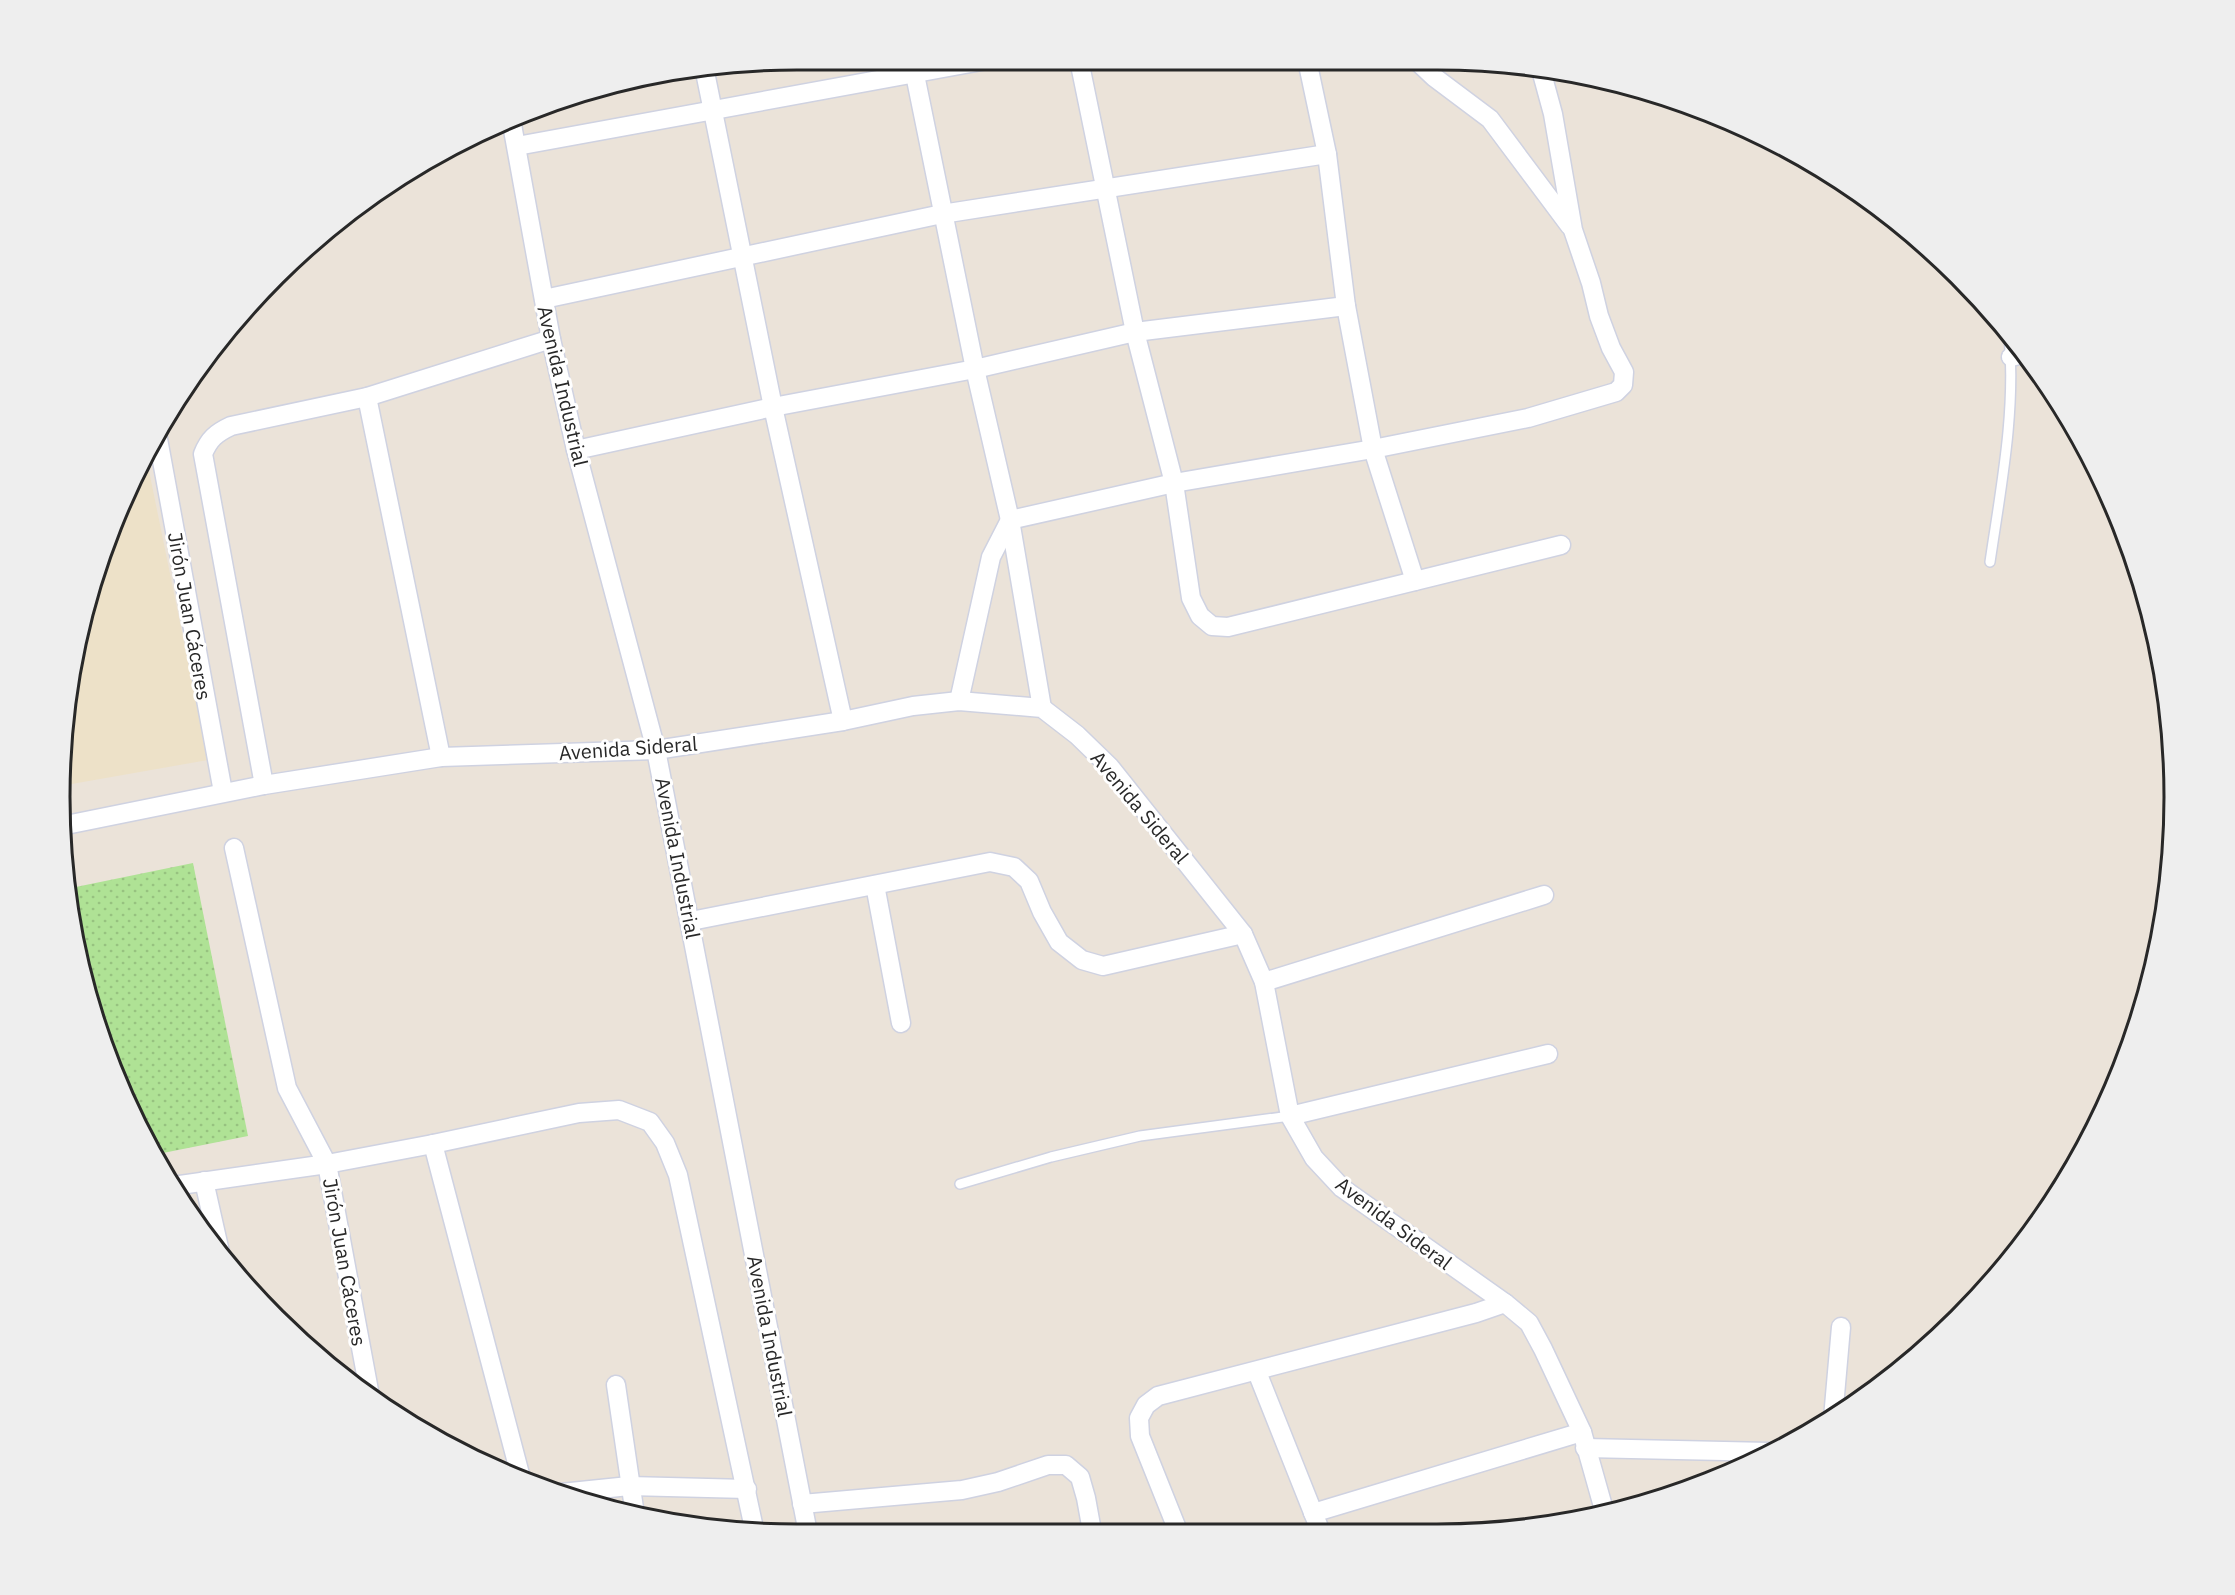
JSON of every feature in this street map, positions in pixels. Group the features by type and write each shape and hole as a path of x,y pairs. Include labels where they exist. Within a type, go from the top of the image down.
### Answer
{"street":[{"path":"517,146 713,112 900,70"},
{"path":"914,70 975,369 1010,520 1041,708"},
{"path":"1081,70 1136,332 1173,483 1191,598 1200,616 1212,626 1228,627 1561,545"},
{"path":"1309,70 1327,154 1346,306 1373,449 1415,580"},
{"path":"1427,70 1490,119 1573,230"},
{"path":"706,77 772,407 843,721"},
{"path":"1010,520 1173,483 1373,449 1528,418 1616,392 1623,385 1624,372 1611,348 1599,316 1591,283 1573,230 1553,114 1543,79"},
{"name":"Avenida Industrial","path":"514,128 551,339 576,450 656,750 806,1524"},
{"path":"544,300 942,214 1327,154"},
{"path":"576,450 772,407 975,369 1136,332 1346,306"},
{"path":"264,785 203,454 208,441 231,426 367,397 551,339"},
{"path":"367,397 441,757"},
{"name":"Jirón Juan Cáceres","path":"160,449 223,792"},
{"path":"959,701 991,557 1010,520"},
{"name":"Avenida Sideral","path":"71,824 223,792 441,757 656,750 843,721 913,706 959,701 1041,708 1077,735 1110,767 1243,934 1264,982 1290,1116 1314,1158 1342,1188 1505,1303 1529,1323 1584,1440 1603,1505"},
{"name":"Jirón Juan Cáceres","path":"234,848 287,1088 327,1164 368,1383"},
{"path":"691,921 990,862 1014,867 1029,881 1042,912 1059,942 1082,960 1103,966 1243,934"},
{"path":"875,885 901,1023"},
{"path":"1264,982 1545,895"},
{"path":"1290,1116 1548,1054"},
{"path":"183,1184 327,1164 579,1113 620,1110 650,1122 665,1143 678,1175 753,1523"},
{"path":"433,1144 519,1469"},
{"path":"204,1181 216,1232"},
{"path":"1175,1524 1140,1436 1140,1418 1146,1405 1158,1396 1257,1372 1476,1313 1505,1303"},
{"path":"1834,1406 1841,1327"},
{"path":"1257,1372 1316,1522 1584,1440 1756,1451"},
{"path":"616,1385 633,1506"},
{"path":"802,1504 962,1490 998,1482 1048,1465 1066,1465 1080,1477 1091,1524"},
{"path":"580,1491 629,1486 747,1489"}],"lane":[{"path":"1990,562 2009,432 2017,359"},
{"path":"960,1184 1051,1157 1140,1136 1290,1116"}],"shaded area":[{"path":"149,469 208,760 71,784 77,703 84,656 95,609 126,519"}],"green space":[{"path":"193,863 248,1136 164,1153 145,1119 109,1031 84,939 76,887"}]}
